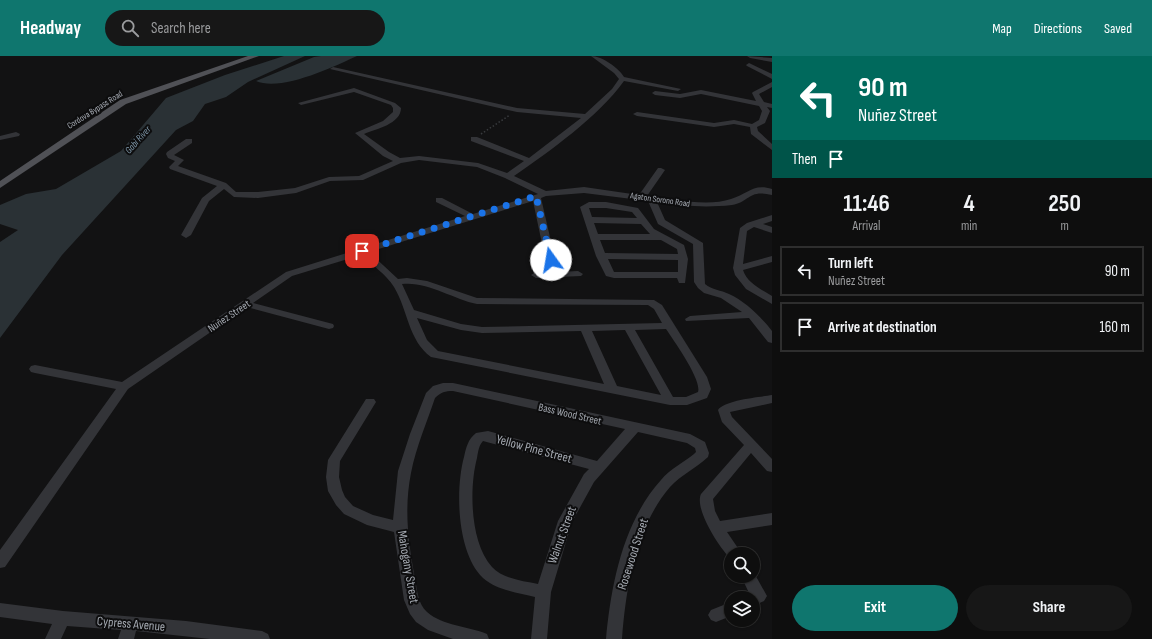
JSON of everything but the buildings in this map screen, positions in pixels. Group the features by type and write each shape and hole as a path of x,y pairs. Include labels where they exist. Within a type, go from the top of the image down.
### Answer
{"main road":[{"name":"Cordova Bypass Road","path":"0,174 114,99 240,56"},
{"name":"Cordova Bypass Road","path":"0,185 123,102 255,56"}],"street":[{"path":"594,56 598,61 619,72 622,78"},
{"path":"750,56 772,60"},
{"path":"749,65 772,76"},
{"path":"333,69 517,110 587,116"},
{"path":"622,78 772,106"},
{"path":"508,176 530,161 587,116 614,90 622,78"},
{"path":"637,114 714,125 734,122 753,126 762,121 766,111 755,93 772,84"},
{"path":"301,103 354,90 393,104 397,108 397,113 386,123 359,133 386,154 399,161"},
{"path":"655,93 680,96 698,92"},
{"path":"753,126 754,132 772,148"},
{"path":"0,138 16,134"},
{"path":"474,139 530,161"},
{"path":"188,141 170,154 170,156 180,160 173,167 223,186 240,196 296,190 329,179 360,178 399,161 419,158 478,165 508,176 541,195 554,275"},
{"path":"661,170 646,198 661,222 698,243 699,282 702,288 728,298 765,329 772,339"},
{"path":"762,190 772,183"},
{"path":"186,235 205,200 223,186"},
{"name":"Agaton Sorono Road","path":"541,195 584,190 698,205 732,202 756,190 772,192"},
{"name":"Nuñez Street","path":"0,562 5,549 124,386 289,274 541,195"},
{"path":"617,206 619,195"},
{"path":"439,200 471,216"},
{"path":"585,206 617,206 635,210 651,231 681,248 682,278 612,275 607,271 584,209 585,206"},
{"path":"772,218 745,228 742,233 738,268 746,283 772,301"},
{"path":"588,220 643,221"},
{"path":"754,224 772,230"},
{"path":"594,237 663,237"},
{"path":"362,251 396,282 402,291 409,312 426,346 431,352 440,357 670,401 693,400 703,395 705,389 701,378 658,307 647,301 477,301 467,299 418,281 408,280 396,282"},
{"path":"601,256 682,257"},
{"path":"738,268 772,259"},
{"path":"536,275 578,274"},
{"path":"246,304 329,326"},
{"path":"409,312 478,330 669,326"},
{"path":"690,319 751,316"},
{"path":"628,327 670,401"},
{"path":"585,328 613,390"},
{"path":"35,369 124,386"},
{"name":"Bass Wood Street","path":"438,389 453,387 634,428 690,439 701,445"},
{"name":"Mahogany Street","path":"438,389 430,396 408,457 402,489 400,527 411,594 416,610 420,616 432,623 481,639"},
{"path":"772,399 730,407 724,410 726,419 772,467"},
{"path":"370,402 334,460 334,485 340,502 349,511 376,522 400,527"},
{"name":"Walnut Street","path":"539,639 543,592 565,521 580,491 598,466 634,428"},
{"name":"Yellow Pine Street","path":"543,592 499,580 488,573 481,564 473,541 465,501 467,475 475,442 480,436 488,436 598,466"},
{"name":"Rosewood Street","path":"614,639 624,573 642,523 664,486 703,453 701,445"},
{"path":"731,547 706,506 706,498 744,452 752,446"},
{"path":"718,527 772,518"},
{"name":"Cypress Avenue","path":"0,610 63,618 129,632 186,628 262,639"},
{"path":"716,616 724,612"},
{"path":"53,639 63,618"}],"path":[{"path":"474,139 517,110"}],"water":[{"name":"Gabi River","path":"284,56 305,56 248,82 226,97 205,104 193,121 176,130 62,255 0,338 0,242 18,230 0,224 0,205 26,194 56,189 121,151 166,98 225,75"},
{"path":"357,56 321,72 293,81 267,84 256,81 314,57"}],"route":[{"path":"362,251 536,196 551,260"}]}
